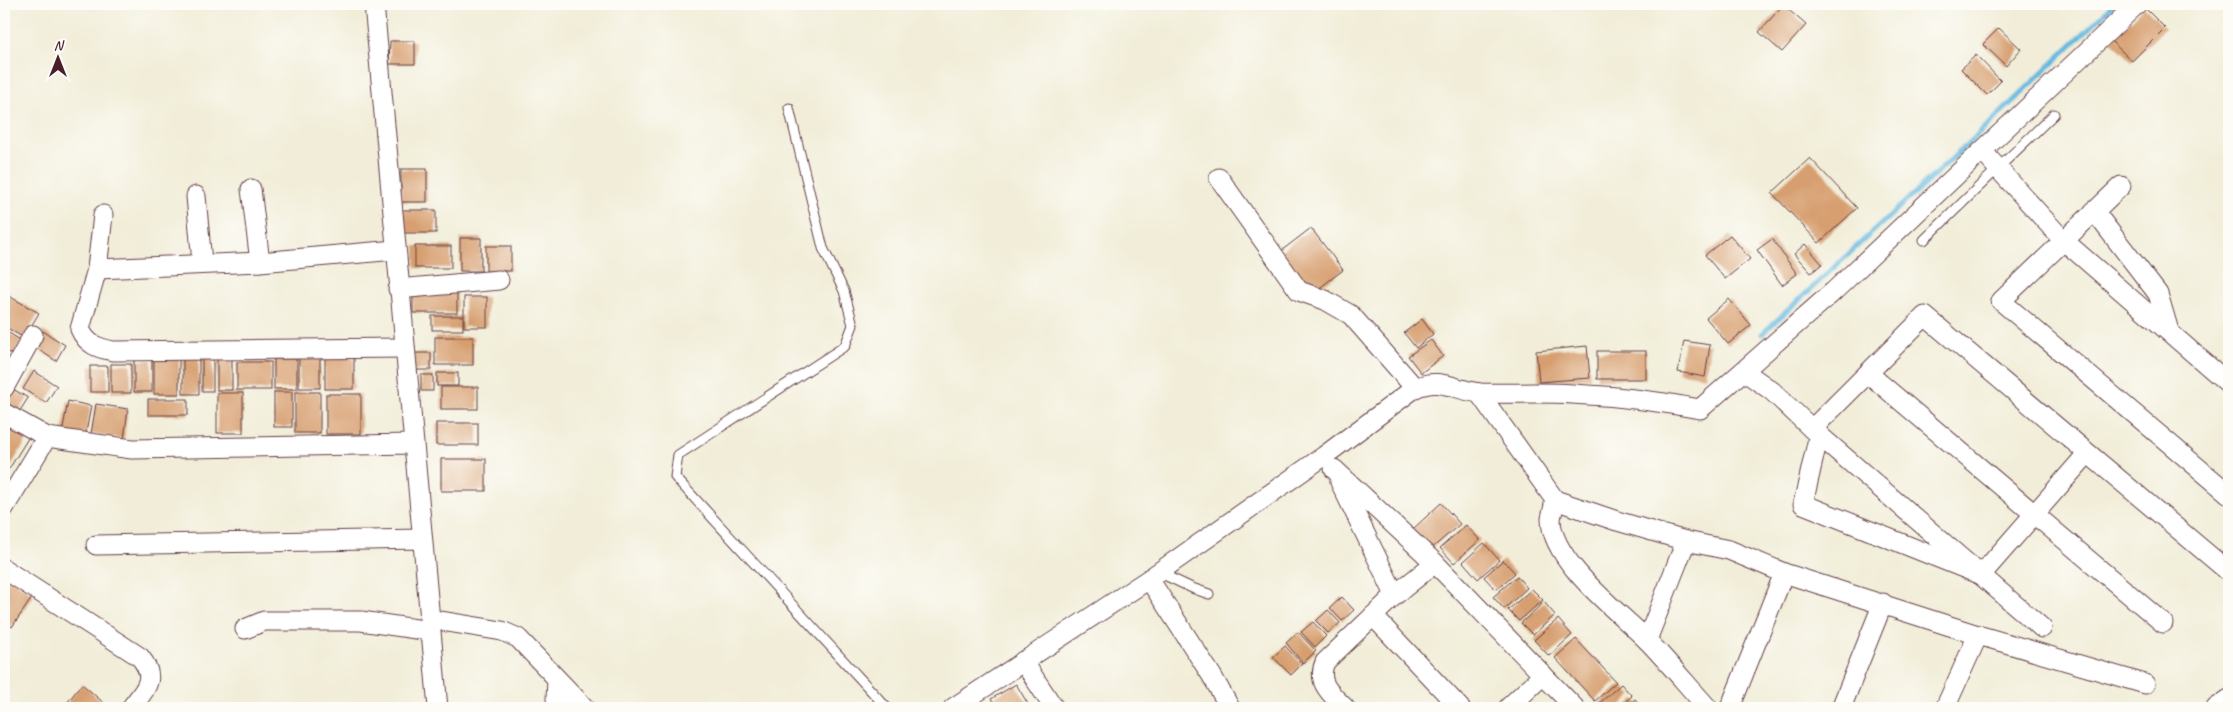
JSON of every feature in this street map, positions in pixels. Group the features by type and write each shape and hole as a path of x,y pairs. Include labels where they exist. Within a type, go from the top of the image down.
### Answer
{"street":[{"path":"374,4 398,289 438,708"},
{"path":"953,708 974,702 1023,661 1329,462 1415,388 1434,382 1479,393 1573,394 1667,403 1700,409 1834,291 2137,4"},
{"path":"1982,150 2063,240 2229,384"},
{"path":"1219,178 1299,291 1325,300 1350,315 1415,388"},
{"path":"2120,186 2001,301 2229,494"},
{"path":"251,189 260,262"},
{"path":"196,196 202,263"},
{"path":"2094,211 2158,294 2169,332"},
{"path":"103,216 98,269 80,329 84,337 96,347 113,352 404,348"},
{"path":"98,269 202,263 260,262 395,250"},
{"path":"398,289 499,280"},
{"path":"1981,575 1803,504 1815,432 1925,316 2229,572"},
{"path":"4,388 33,335"},
{"path":"1744,372 1772,391 1815,432 2042,628"},
{"path":"1869,374 2033,516 2163,623"},
{"path":"1479,393 1555,500 1617,521 1686,541 1729,550 1784,572 1978,635 2145,684"},
{"path":"4,413 47,436 132,449 413,444"},
{"path":"4,508 47,436"},
{"path":"1981,575 2087,454"},
{"path":"1329,462 1435,563 1575,708"},
{"path":"1329,462 1380,561 1395,595"},
{"path":"1555,500 1551,520 1558,542 1569,559 1592,590 1647,640 1708,708"},
{"path":"96,545 422,539"},
{"path":"1647,640 1686,541"},
{"path":"1345,708 1327,690 1322,680 1322,670 1325,662 1395,595 1435,563"},
{"path":"4,569 140,657 149,668 150,677 146,688 131,708"},
{"path":"1730,708 1784,572"},
{"path":"1154,576 1230,708"},
{"path":"1841,708 1883,603"},
{"path":"1373,616 1460,708"},
{"path":"245,629 264,621 352,621 502,631 518,638 530,648 557,680 585,708"},
{"path":"1945,708 1978,635"},
{"path":"1023,661 1054,708"},
{"path":"1508,708 1543,675"},
{"path":"557,680 556,698 558,708"},
{"path":"2216,708 2229,699"}],"lane":[{"path":"789,108 823,248 844,291 853,325 844,346 678,455 675,478 887,708"},
{"path":"1924,240 2054,114"},
{"path":"1154,576 1209,594"}],"building":[{"path":"1783,5 1806,25 1782,52 1759,32"},
{"path":"2144,7 2165,28 2132,61 2111,41"},
{"path":"1999,28 2021,49 2006,66 1983,44"},
{"path":"390,41 415,41 415,64 389,64"},
{"path":"1976,55 2001,81 1987,95 1961,69"},
{"path":"1810,158 1857,208 1819,243 1772,193"},
{"path":"401,169 427,169 427,202 401,202"},
{"path":"400,210 436,210 436,233 400,233"},
{"path":"1311,228 1343,270 1313,293 1281,251"},
{"path":"1730,235 1750,259 1725,279 1705,255"},
{"path":"460,238 481,238 481,271 460,271"},
{"path":"1772,239 1797,274 1782,285 1757,250"},
{"path":"1805,244 1822,264 1811,273 1794,254"},
{"path":"415,246 451,246 451,268 415,268"},
{"path":"486,246 511,246 511,271 486,271"},
{"path":"413,291 457,291 457,313 413,313"},
{"path":"7,295 39,313 24,338 4,326 4,301"},
{"path":"464,297 487,297 487,327 464,327"},
{"path":"1729,299 1751,325 1728,344 1706,318"},
{"path":"432,316 463,316 463,330 432,330"},
{"path":"1422,319 1433,334 1416,348 1404,333"},
{"path":"4,330 22,341 13,355 4,350"},
{"path":"43,331 65,345 56,361 33,346"},
{"path":"435,337 473,337 473,365 435,365"},
{"path":"1431,340 1443,356 1421,373 1408,356"},
{"path":"1684,341 1710,345 1705,377 1678,372"},
{"path":"1587,346 1590,378 1539,382 1536,351"},
{"path":"1597,351 1646,351 1646,379 1597,379"},
{"path":"413,353 431,353 431,370 413,370"},
{"path":"154,357 179,357 179,394 154,394"},
{"path":"325,357 354,357 354,389 325,389"},
{"path":"183,358 199,358 199,394 183,394"},
{"path":"202,358 213,358 213,391 202,391"},
{"path":"217,358 232,358 232,390 217,390"},
{"path":"299,358 320,358 320,388 299,388"},
{"path":"274,359 297,359 297,389 274,389"},
{"path":"134,360 152,360 152,392 134,392"},
{"path":"237,362 271,362 271,390 237,390"},
{"path":"111,364 131,364 131,393 111,393"},
{"path":"90,366 108,366 108,392 90,392"},
{"path":"34,371 57,386 46,403 23,389"},
{"path":"437,373 458,373 458,386 437,386"},
{"path":"421,375 433,375 433,391 421,391"},
{"path":"441,387 478,387 478,409 441,409"},
{"path":"13,389 28,398 16,417 4,404"},
{"path":"274,392 292,392 292,427 274,427"},
{"path":"295,392 320,392 320,433 295,433"},
{"path":"217,393 243,393 243,433 217,433"},
{"path":"326,394 361,394 361,434 326,434"},
{"path":"148,399 188,399 188,415 148,415"},
{"path":"68,401 91,406 85,438 62,433"},
{"path":"96,404 128,409 124,439 91,434"},
{"path":"4,420 30,435 9,469 4,466"},
{"path":"436,423 478,423 478,445 436,445"},
{"path":"441,459 486,459 486,491 441,491"},
{"path":"1441,503 1460,524 1430,550 1412,530"},
{"path":"1466,525 1480,540 1454,563 1440,548"},
{"path":"1484,543 1499,560 1478,579 1463,562"},
{"path":"1503,560 1515,573 1496,590 1484,577"},
{"path":"1517,576 1527,588 1504,609 1493,597"},
{"path":"8,577 34,595 12,627 4,621 4,583"},
{"path":"1532,589 1543,600 1519,621 1508,610"},
{"path":"1342,597 1354,610 1342,621 1330,608"},
{"path":"1544,602 1555,615 1533,635 1521,623"},
{"path":"1328,610 1340,623 1328,633 1316,621"},
{"path":"1558,619 1572,635 1549,656 1534,640"},
{"path":"1313,622 1326,636 1315,647 1301,632"},
{"path":"1298,632 1316,651 1303,663 1286,643"},
{"path":"1576,639 1616,682 1595,701 1555,658"},
{"path":"1285,646 1302,664 1291,675 1273,657"},
{"path":"82,684 105,704 102,708 72,708 66,704"},
{"path":"1016,684 1028,704 1020,708 997,708 991,699"},
{"path":"1621,684 1632,696 1618,708 1594,708"},
{"path":"1635,699 1643,708 1625,708"}],"waterway":[{"path":"1762,334 1983,130 2114,4"}]}
